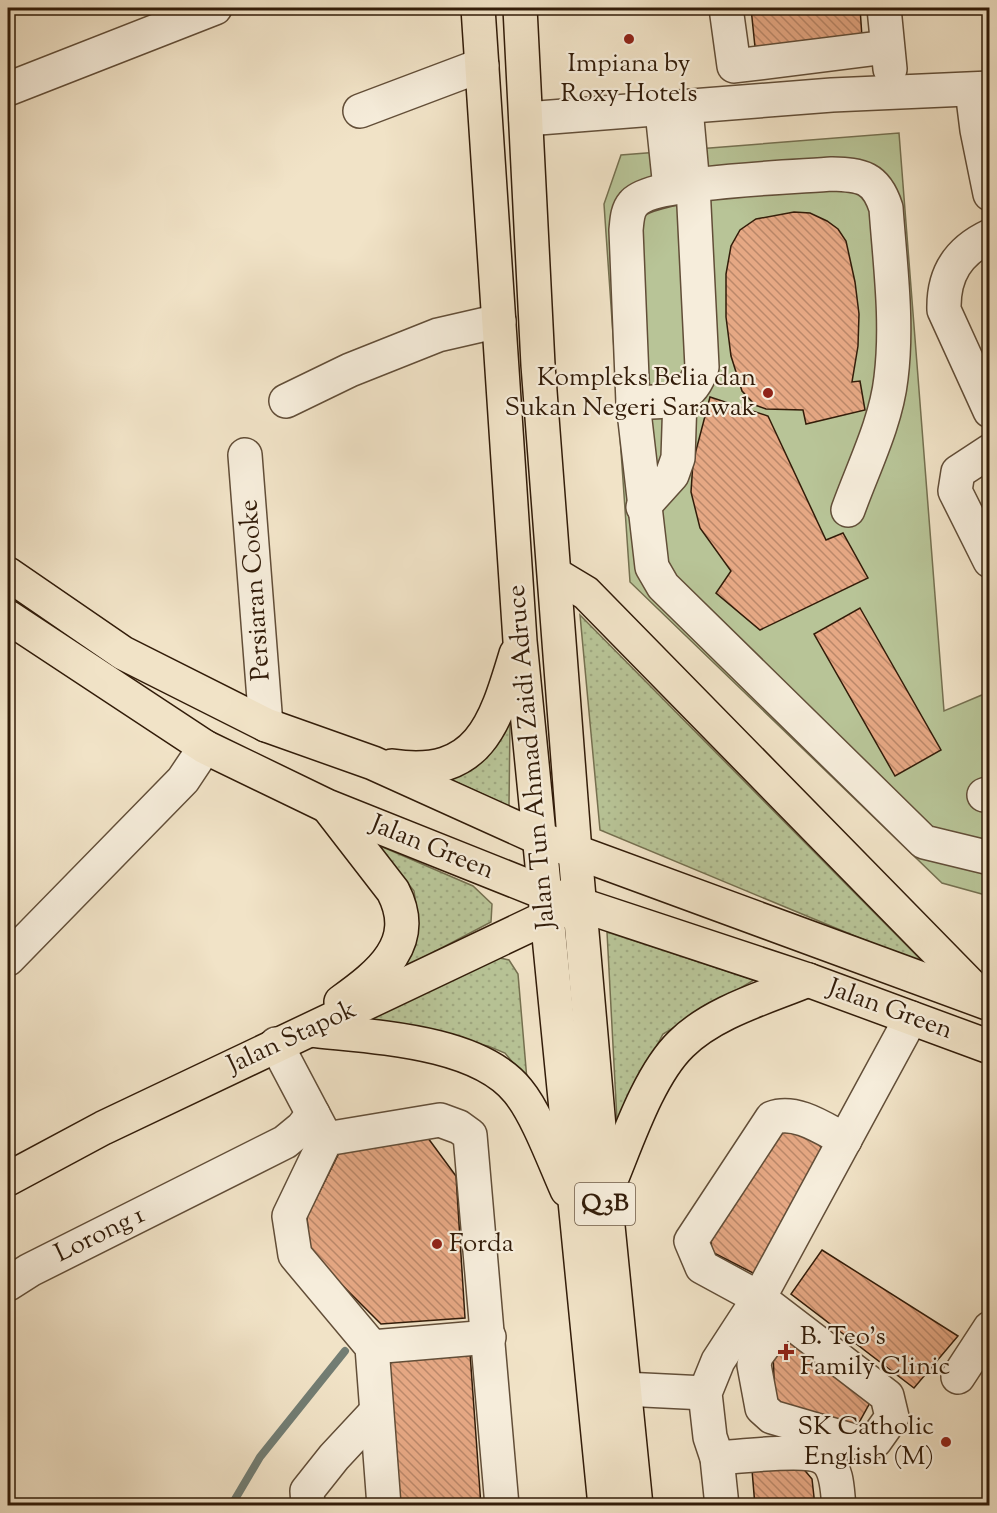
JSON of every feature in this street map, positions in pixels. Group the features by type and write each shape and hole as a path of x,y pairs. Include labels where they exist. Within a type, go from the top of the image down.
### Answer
{"main road":[{"name":"Jalan Tun Ahmad Zaidi Adruce","path":"478,8 520,641 546,905 591,1204 624,1389 636,1506"},
{"name":"Jalan Tun Ahmad Zaidi Adruce","path":"520,8 538,354 580,903 605,1506"},
{"name":"Jalan Green","path":"8,574 123,653 266,726 373,764 541,839 989,1004"},
{"path":"556,575 586,593 989,1004"},
{"name":"Jalan Green","path":"8,617 205,747 327,806 546,905"},
{"path":"373,764 416,770 446,766 467,754 497,713 520,641"},
{"path":"293,1037 358,990 393,956 402,937 401,906 393,891 327,806"},
{"name":"Jalan Green","path":"580,903 808,980 990,1047"},
{"name":"Jalan Stapok","path":"8,1179 103,1128 293,1037 546,905 580,903"},
{"path":"293,1037 392,1037 471,1058 497,1072 518,1091 591,1204 660,1071 681,1044 708,1024 808,980"}],"street":[{"path":"8,89 215,8"},
{"path":"726,8 738,103"},
{"path":"884,8 892,92"},
{"path":"734,66 887,47"},
{"path":"360,111 482,65"},
{"path":"526,119 674,110 892,92 981,89 979,141 990,194"},
{"path":"633,403 680,398 694,384 702,367 674,110"},
{"path":"848,510 880,420 891,381 894,346 892,304 886,208 882,194 871,181 854,175 832,174 682,187 648,193 640,198 633,203 627,217 633,403 652,567 663,586 924,842 990,858"},
{"path":"990,236 965,251 953,265 947,278 944,310 990,411"},
{"path":"286,401 350,370 420,342 499,321"},
{"path":"644,507 672,475 678,458 680,398"},
{"path":"990,451 958,472 955,491 990,561"},
{"name":"Persiaran Cooke","path":"245,455 266,726"},
{"path":"8,959 35,934 183,780 205,747"},
{"path":"722,1506 717,1458 710,1437 705,1394 718,1361 771,1308 845,1140 911,1018"},
{"path":"293,1037 320,1126 289,1216 295,1255 372,1347 375,1413 384,1506"},
{"path":"771,1308 702,1267 691,1241 772,1118 782,1114 810,1121 845,1140"},
{"path":"320,1126 440,1120 459,1127 470,1135 502,1506"},
{"name":"Lorong 1","path":"8,1284 30,1270 285,1142 302,1128 320,1126"},
{"path":"958,1377 990,1328"},
{"path":"372,1347 489,1337"},
{"path":"624,1389 705,1394"},
{"path":"308,1506 307,1491 334,1457 375,1413"},
{"path":"717,1458 813,1453 827,1461 835,1474 839,1506"}],"green space":[{"name":"Kompleks Belia dan Sukan Negeri Sarawak","path":"899,133 944,711 989,692 989,896 942,883 630,582 604,204 621,155"},
{"path":"580,615 927,966 600,830"},
{"path":"510,722 509,806 447,778 487,758"},
{"path":"378,845 473,886 492,904 491,922 396,972 417,911 414,891"},
{"path":"607,932 754,980 663,1034 617,1121"},
{"path":"486,955 509,960 518,974 527,1080 505,1053 488,1046 345,1018"}],"building":[{"path":"751,8 860,8 862,37 755,47"},
{"path":"794,212 810,213 827,221 838,229 846,241 859,314 858,346 852,382 860,381 865,410 806,424 803,410 766,409 755,405 742,391 731,356 726,317 726,274 731,246 740,230 756,219"},
{"path":"710,397 768,416 826,540 843,533 868,578 760,630 716,593 731,571 700,528 691,492 693,462"},
{"path":"860,608 941,750 895,776 814,634"},
{"path":"786,1130 819,1143 823,1153 755,1274 712,1252 711,1241 769,1142"},
{"path":"425,1134 456,1176 465,1318 381,1324 310,1253 307,1217 344,1143"},
{"path":"822,1250 958,1336 914,1388 791,1294"},
{"path":"787,1331 877,1390 856,1428 775,1402 773,1353"},
{"path":"470,1353 481,1506 394,1506 384,1373 394,1358"},
{"path":"802,1467 812,1479 815,1506 755,1506 752,1470"}],"waterway":[{"path":"231,1506 260,1457 345,1351"}],"place":[{"name":"Impiana by Roxy Hotels","path":"629,39"},
{"name":"Kompleks Belia dan Sukan Negeri Sarawak","path":"768,393"},
{"name":"Forda","path":"437,1244"},
{"name":"B. Teo's Family Clinic","path":"786,1352"},
{"name":"SK Catholic English (M)","path":"946,1442"}]}
